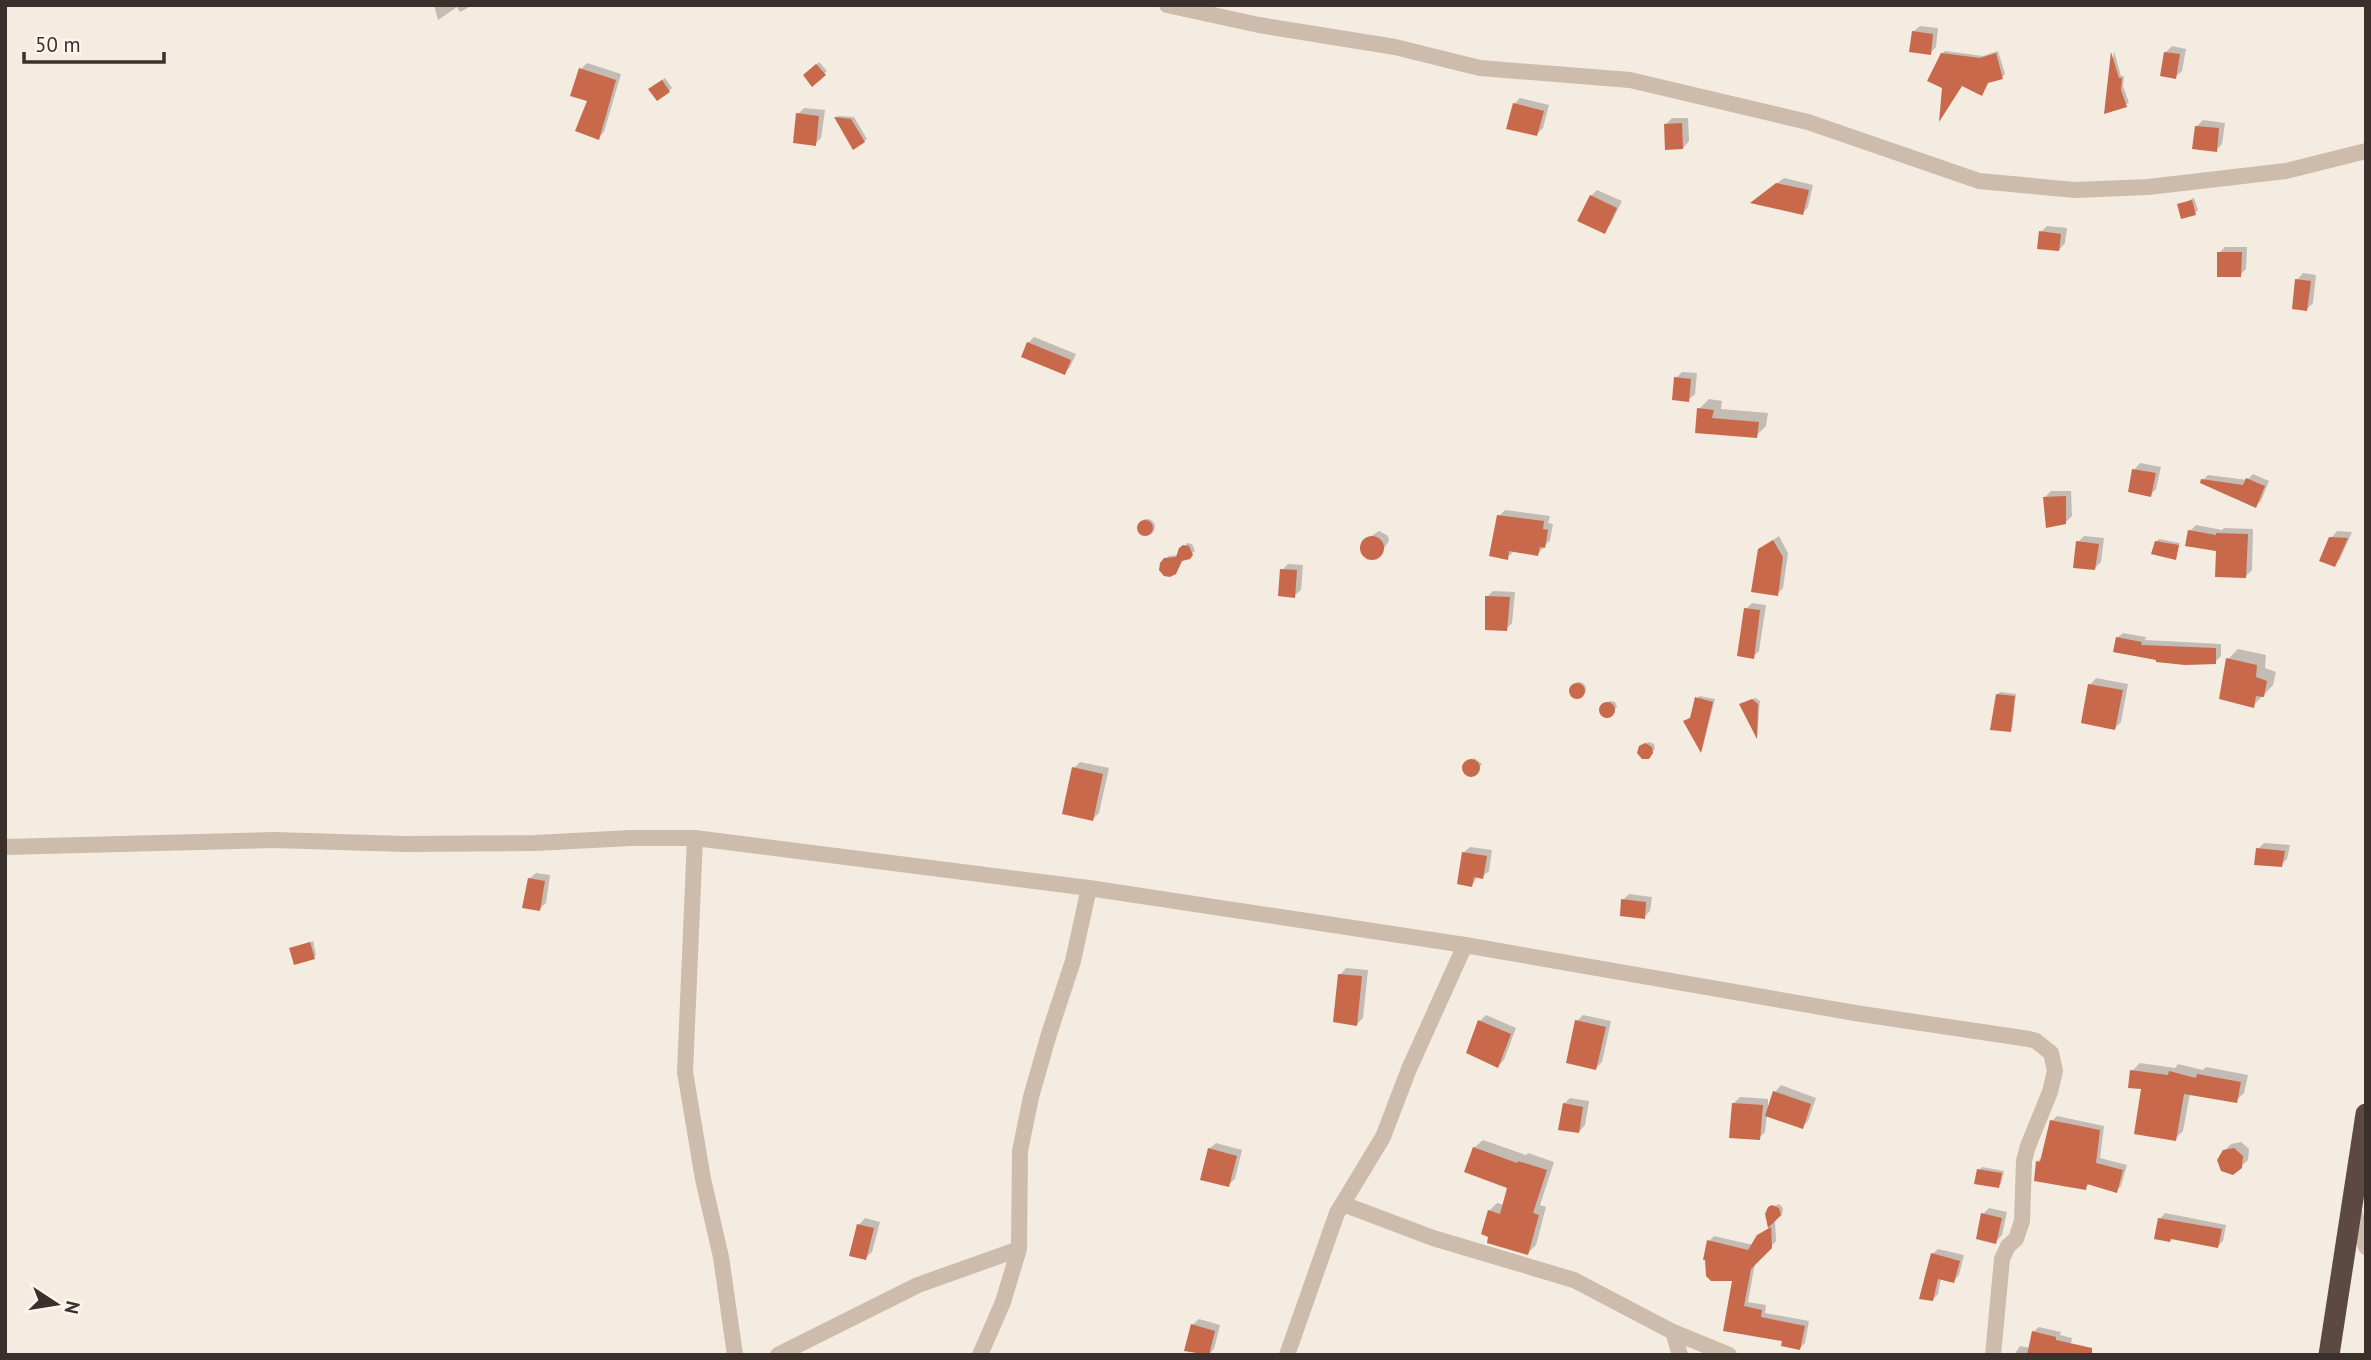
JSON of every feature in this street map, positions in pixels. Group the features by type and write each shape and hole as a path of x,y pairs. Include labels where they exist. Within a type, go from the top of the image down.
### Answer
{"highway":[{"path":"2329,1355 2366,1114"}],"street":[{"path":"1167,5 1259,25 1395,47 1480,68 1630,79 1808,122 1979,181 2075,190 2148,187 2286,171 2366,150"},
{"path":"695,838 685,1072 703,1179 721,1257 735,1355"},
{"path":"5,847 274,840 404,844 695,838 1089,888 1465,945 1855,1013 2029,1039 2051,1053 2054,1071 2050,1092 2024,1161 2022,1221 2016,1239 2004,1252 1993,1355"},
{"path":"980,1355 1003,1302 1019,1249 1020,1151 1031,1097 1073,961 1089,888"},
{"path":"1287,1355 1337,1213 1383,1137 1409,1069 1465,945"},
{"path":"1343,1203 1433,1238 1574,1280 1673,1332 1729,1355"},
{"path":"2351,1204 2366,1247"},
{"path":"778,1355 918,1285 1019,1249"},
{"path":"1673,1332 1680,1355"}],"building":[{"path":"1912,31 1933,34 1931,55 1909,52"},
{"path":"2111,52 2119,78 2122,78 2121,90 2127,107 2104,114"},
{"path":"2164,52 2180,54 2176,79 2160,76"},
{"path":"1941,53 1980,58 1996,53 2003,79 1988,83 1982,96 1962,86 1939,122 1942,88 1927,81"},
{"path":"816,64 826,75 812,87 803,75"},
{"path":"579,68 616,80 599,140 575,131 587,101 570,96"},
{"path":"662,80 670,92 657,101 648,89"},
{"path":"1513,103 1544,111 1537,136 1506,129"},
{"path":"796,113 819,116 816,146 793,143"},
{"path":"834,117 851,119 865,142 853,150"},
{"path":"1682,123 1683,149 1665,150 1664,124"},
{"path":"2195,126 2219,128 2217,152 2192,149"},
{"path":"1776,183 1809,190 1803,215 1750,203"},
{"path":"1590,195 1617,208 1605,234 1577,221"},
{"path":"2192,200 2196,215 2181,219 2177,204"},
{"path":"2039,231 2061,234 2059,251 2037,249"},
{"path":"2217,252 2242,252 2241,277 2217,277"},
{"path":"2295,279 2311,281 2307,311 2292,309"},
{"path":"1027,342 1071,360 1065,375 1021,357"},
{"path":"1674,377 1691,379 1689,402 1672,400"},
{"path":"1697,408 1714,410 1712,418 1759,422 1757,438 1695,433"},
{"path":"2132,469 2156,473 2151,497 2128,492"},
{"path":"2246,478 2265,486 2256,508 2200,483 2201,479 2243,485"},
{"path":"2066,496 2066,524 2046,528 2043,497"},
{"path":"1497,515 1544,521 1543,529 1548,530 1545,548 1540,547 1538,556 1509,551 1508,560 1489,556"},
{"path":"1145,520 1151,522 1151,534 1145,536 1139,534 1137,528 1139,522"},
{"path":"2188,530 2216,535 2248,534 2246,578 2215,577 2216,551 2185,546"},
{"path":"1372,536 1380,540 1384,548 1380,556 1372,560 1364,556 1360,548 1364,540"},
{"path":"2329,537 2348,538 2335,567 2319,561"},
{"path":"1773,540 1783,557 1778,596 1751,592 1758,549"},
{"path":"2076,541 2099,544 2095,570 2073,568"},
{"path":"2155,541 2179,545 2176,560 2151,554"},
{"path":"1183,545 1189,546 1193,555 1182,561 1176,574 1164,576 1159,570 1160,563 1164,558 1176,557"},
{"path":"1280,569 1297,570 1295,598 1278,596"},
{"path":"1485,596 1510,597 1507,631 1485,630"},
{"path":"1744,608 1760,610 1754,659 1737,656"},
{"path":"2116,637 2142,642 2141,645 2216,648 2216,664 2156,662 2113,652"},
{"path":"2226,658 2257,665 2256,677 2267,681 2264,697 2256,696 2254,708 2219,699"},
{"path":"1577,683 1585,691 1577,699 1569,691"},
{"path":"2088,684 2123,690 2115,730 2081,723"},
{"path":"1996,694 2015,696 2011,732 1990,730"},
{"path":"1695,697 1713,702 1701,753 1683,721 1690,718"},
{"path":"1752,699 1758,704 1757,739 1739,704"},
{"path":"1607,702 1615,710 1607,718 1599,710"},
{"path":"1645,743 1652,747 1653,753 1649,759 1642,759 1637,753 1639,746"},
{"path":"1471,759 1477,762 1480,768 1477,774 1471,777 1465,774 1462,768 1465,762"},
{"path":"1072,767 1103,774 1093,821 1062,814"},
{"path":"2256,848 2285,851 2282,867 2254,865"},
{"path":"1462,852 1487,856 1483,879 1474,877 1472,887 1457,884"},
{"path":"528,878 545,881 540,911 522,908"},
{"path":"1621,899 1646,902 1645,919 1620,916"},
{"path":"310,942 315,959 294,965 289,948"},
{"path":"1338,974 1362,976 1357,1026 1333,1022"},
{"path":"1478,1020 1511,1034 1498,1068 1466,1053"},
{"path":"1575,1020 1606,1027 1596,1070 1566,1063"},
{"path":"2130,1070 2168,1075 2169,1071 2196,1078 2197,1074 2241,1082 2237,1103 2184,1094 2176,1141 2134,1134 2141,1089 2128,1088"},
{"path":"1773,1091 1811,1104 1803,1129 1765,1116"},
{"path":"1563,1103 1583,1107 1579,1133 1558,1130"},
{"path":"1732,1103 1763,1105 1760,1140 1729,1138"},
{"path":"2050,1120 2100,1130 2096,1163 2123,1170 2117,1193 2087,1184 2086,1190 2034,1181 2036,1161 2040,1162"},
{"path":"1473,1147 1517,1163 1518,1161 1547,1170 1533,1213 1539,1215 1528,1255 1487,1243 1488,1237 1481,1234 1488,1210 1500,1214 1507,1188 1464,1172"},
{"path":"1208,1148 1237,1156 1229,1187 1200,1180"},
{"path":"2234,1148 2243,1156 2242,1168 2233,1175 2221,1171 2217,1160 2223,1150"},
{"path":"1977,1169 2002,1173 1999,1188 1974,1184"},
{"path":"1772,1205 1779,1208 1781,1215 1768,1228 1765,1214"},
{"path":"1981,1213 2002,1218 1996,1244 1976,1239"},
{"path":"2158,1218 2222,1229 2218,1248 2171,1239 2170,1242 2154,1239"},
{"path":"857,1224 874,1228 866,1260 849,1256"},
{"path":"1771,1227 1772,1248 1751,1269 1744,1306 1762,1310 1761,1317 1805,1326 1800,1350 1781,1346 1782,1341 1723,1331 1732,1281 1711,1281 1706,1276 1703,1260 1707,1240 1748,1250 1757,1235"},
{"path":"1931,1253 1960,1261 1954,1283 1938,1279 1933,1301 1919,1299"},
{"path":"1191,1324 1215,1331 1209,1355 1184,1351"},
{"path":"2032,1331 2056,1337 2056,1340 2092,1348 2092,1355 2027,1355"}]}
